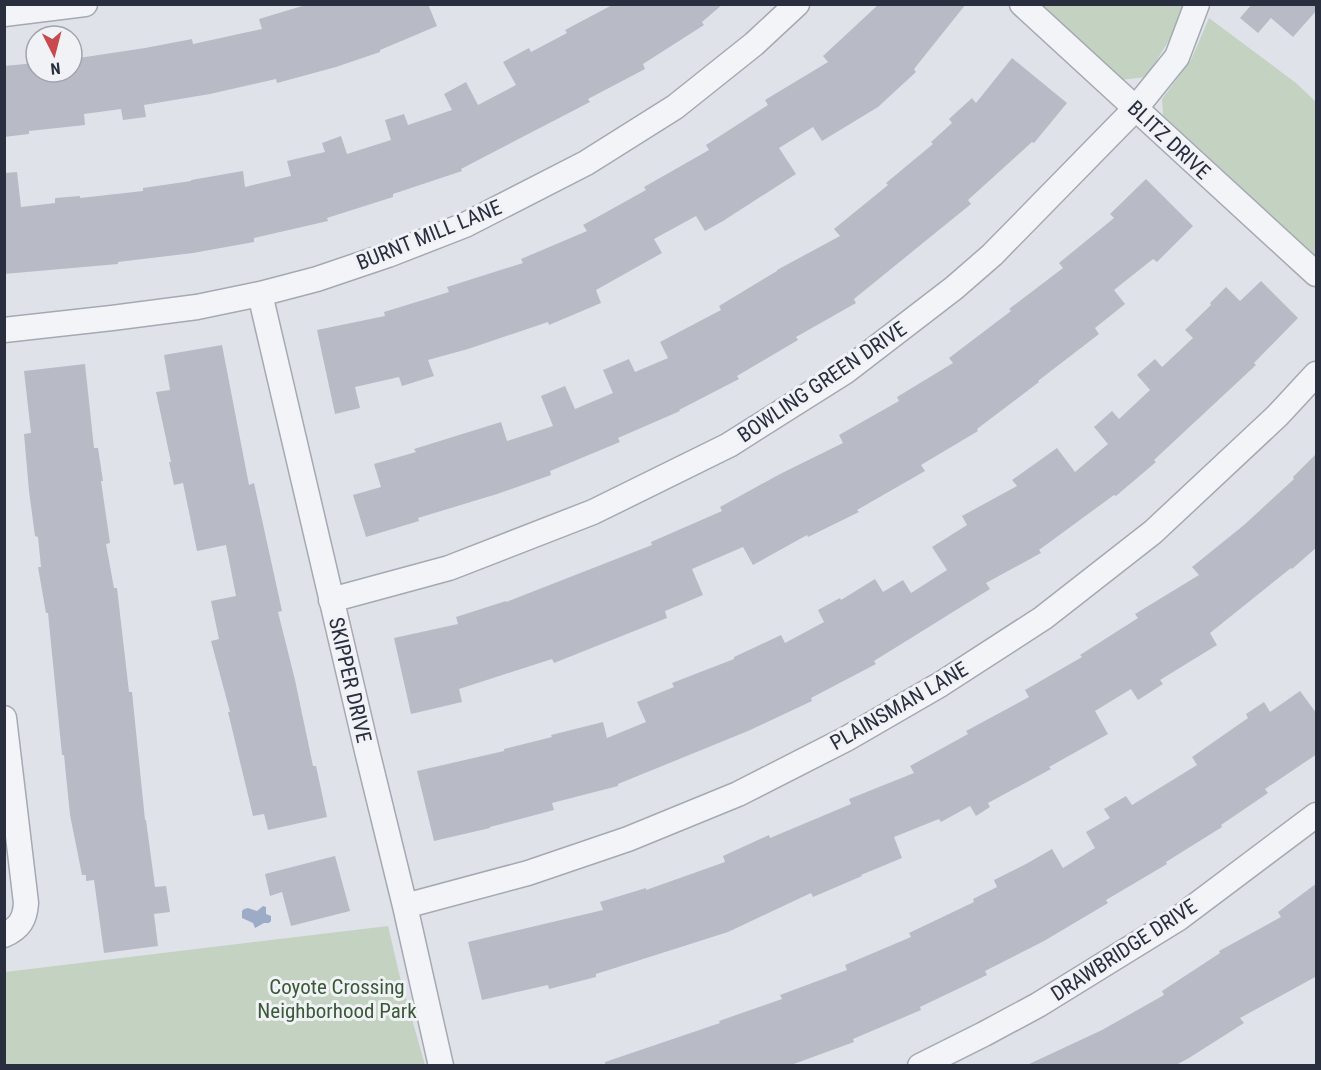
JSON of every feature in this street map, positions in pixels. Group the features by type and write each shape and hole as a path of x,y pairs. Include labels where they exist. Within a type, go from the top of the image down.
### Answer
{"street":[{"path":"4,14 85,4"},
{"name":"BURNT MILL LANE","path":"4,330 197,307 260,294 317,279 465,225 586,163 675,107 754,44 797,4"},
{"name":"BLITZ DRIVE","path":"1022,4 1317,274"},
{"name":"BOWLING GREEN DRIVE","path":"331,600 449,568 593,512 729,445 846,371 954,288 992,255 1135,109 1177,57 1197,4"},
{"name":"SKIPPER DRIVE","path":"260,294 441,1065"},
{"name":"PLAINSMAN LANE","path":"405,906 528,873 628,839 738,794 846,739 941,684 1043,618 1153,532 1277,416 1317,374"},
{"path":"4,718 26,896 24,917 12,930"},
{"name":"DRAWBRIDGE DRIVE","path":"920,1065 1038,1005 1179,918 1317,815"}],"green space":[{"path":"1043,5 1184,5 1175,31 1146,77 1121,80"},
{"path":"1209,18 1296,83 1316,102 1316,257 1163,115 1162,99 1191,60"},
{"name":"Coyote Crossing Neighborhood Park","path":"388,926 425,1065 5,1065 5,972"}],"water":[{"path":"263,906 266,907 266,914 271,916 269,923 255,928 253,923 242,918 244,909 257,911"}],"building":[{"path":"309,4 428,4 437,26 380,50 380,52 277,83 276,79 210,94 144,105 146,117 123,120 121,109 84,114 85,125 29,131 29,134 4,137 4,66 24,64 24,84 84,84 84,57 192,39 193,44 262,29 259,19"},
{"path":"614,4 723,4 702,22 704,25 643,64 645,69 588,99 590,102 461,169 462,171 393,194 393,197 327,218 328,221 254,238 254,242 193,253 118,262 118,264 4,274 4,173 17,172 21,207 55,203 55,198 80,196 80,198 143,191 143,188 243,171 245,187 291,176 287,161 325,152 322,143 341,136 347,154 391,140 385,120 404,114 408,125 452,110 444,94 466,82 478,105 516,85 503,62 529,48 531,52 567,33 565,30"},
{"path":"879,4 966,4 914,69 916,72 878,107 822,141 813,127 779,148 796,174 705,231 696,216 654,239 662,253 596,290 601,303 549,325 548,322 428,360 434,376 402,386 399,377 355,387 360,408 335,414 317,330 385,316 384,312 449,292 447,287 523,263 521,259 587,231 583,225 646,190 644,187 709,150 706,145 768,105 765,100 828,62 823,56"},
{"path":"1252,4 1317,4 1317,10 1293,37 1271,18 1258,33 1240,18"},
{"path":"1012,58 1067,103 1034,143 1032,142 968,200 971,204 854,299 856,303 796,337 798,340 737,376 739,379 680,411 618,438 620,442 550,471 551,475 366,537 353,495 381,487 374,464 501,422 507,441 553,426 541,396 565,386 575,409 613,393 603,370 629,359 635,372 668,358 660,342 721,310 719,306 777,270 840,236 834,229 933,144 931,142 952,123 949,119 972,98 976,103"},
{"path":"1146,179 1193,226 1157,262 1153,259 1114,290 1125,304 1095,328 1099,334 977,429 978,431 921,465 925,471 857,510 859,512 808,537 807,535 753,565 743,547 692,569 703,595 665,611 667,618 554,663 552,659 459,689 462,702 411,714 394,638 458,624 456,617 506,602 652,545 651,542 722,511 720,507 843,443 839,435 899,401 897,397 953,363 949,358 1063,268 1059,263 1114,218 1110,214"},
{"path":"1261,281 1298,318 1254,363 1256,365 1154,460 1156,462 1116,496 1114,495 1039,550 1041,553 986,583 990,589 874,661 876,664 811,698 812,701 748,731 618,784 618,786 552,803 554,810 434,841 417,771 504,751 504,749 552,737 551,735 603,722 607,738 646,722 637,702 674,687 672,683 734,659 781,635 785,643 824,622 818,610 840,598 841,600 875,579 883,592 903,580 911,593 947,570 932,547 967,525 962,516 1017,486 1012,480 1057,448 1075,472 1108,444 1094,427 1112,411 1119,419 1150,390 1137,375 1155,359 1162,367 1193,338 1185,330 1226,287 1240,301"},
{"path":"222,345 249,485 254,483 282,611 278,612 327,817 268,830 264,814 253,816 228,712 230,712 211,641 219,639 211,601 236,596 226,545 197,551 183,483 174,485 156,392 170,390 164,355"},
{"path":"85,364 94,448 98,448 103,481 101,481 110,543 106,544 114,588 117,588 129,692 132,692 145,820 155,887 166,886 170,912 154,914 158,946 104,953 94,880 86,881 86,875 82,875 70,815 48,613 46,613 38,567 41,567 38,537 35,536 24,434 31,433 24,371"},
{"path":"1317,453 1317,547 1210,633 1217,645 1160,680 1163,684 1138,700 1131,689 1095,711 1108,734 1049,767 1051,769 988,803 990,807 976,816 970,806 941,822 939,819 894,837 902,858 813,897 811,893 728,932 596,974 596,977 549,989 548,985 482,1000 468,942 603,910 600,902 646,888 646,890 725,862 723,856 769,835 770,838 851,804 849,799 914,773 910,766 968,734 966,731 1029,697 1025,690 1082,657 1080,655 1138,618 1135,614 1199,575 1192,567 1244,525 1294,479 1293,477"},
{"path":"1300,691 1317,714 1317,754 1265,789 1268,793 1221,825 1222,827 1166,862 1167,864 1106,900 1108,903 1044,941 985,971 987,975 920,1007 921,1010 853,1039 854,1042 791,1065 605,1065 605,1062 720,1023 719,1021 782,999 780,995 847,970 845,965 911,937 909,933 974,902 973,899 997,887 994,880 1052,849 1063,868 1095,848 1086,832 1110,818 1104,809 1126,796 1132,805 1197,765 1192,757 1248,718 1246,714 1264,702 1270,712"},
{"path":"335,856 350,911 291,926 282,892 270,896 265,874"},
{"path":"1317,883 1317,976 1240,1018 1244,1023 1189,1058 1176,1065 1027,1065 1102,1030 1164,995 1162,991 1220,953 1219,951 1281,917 1278,912"}]}
